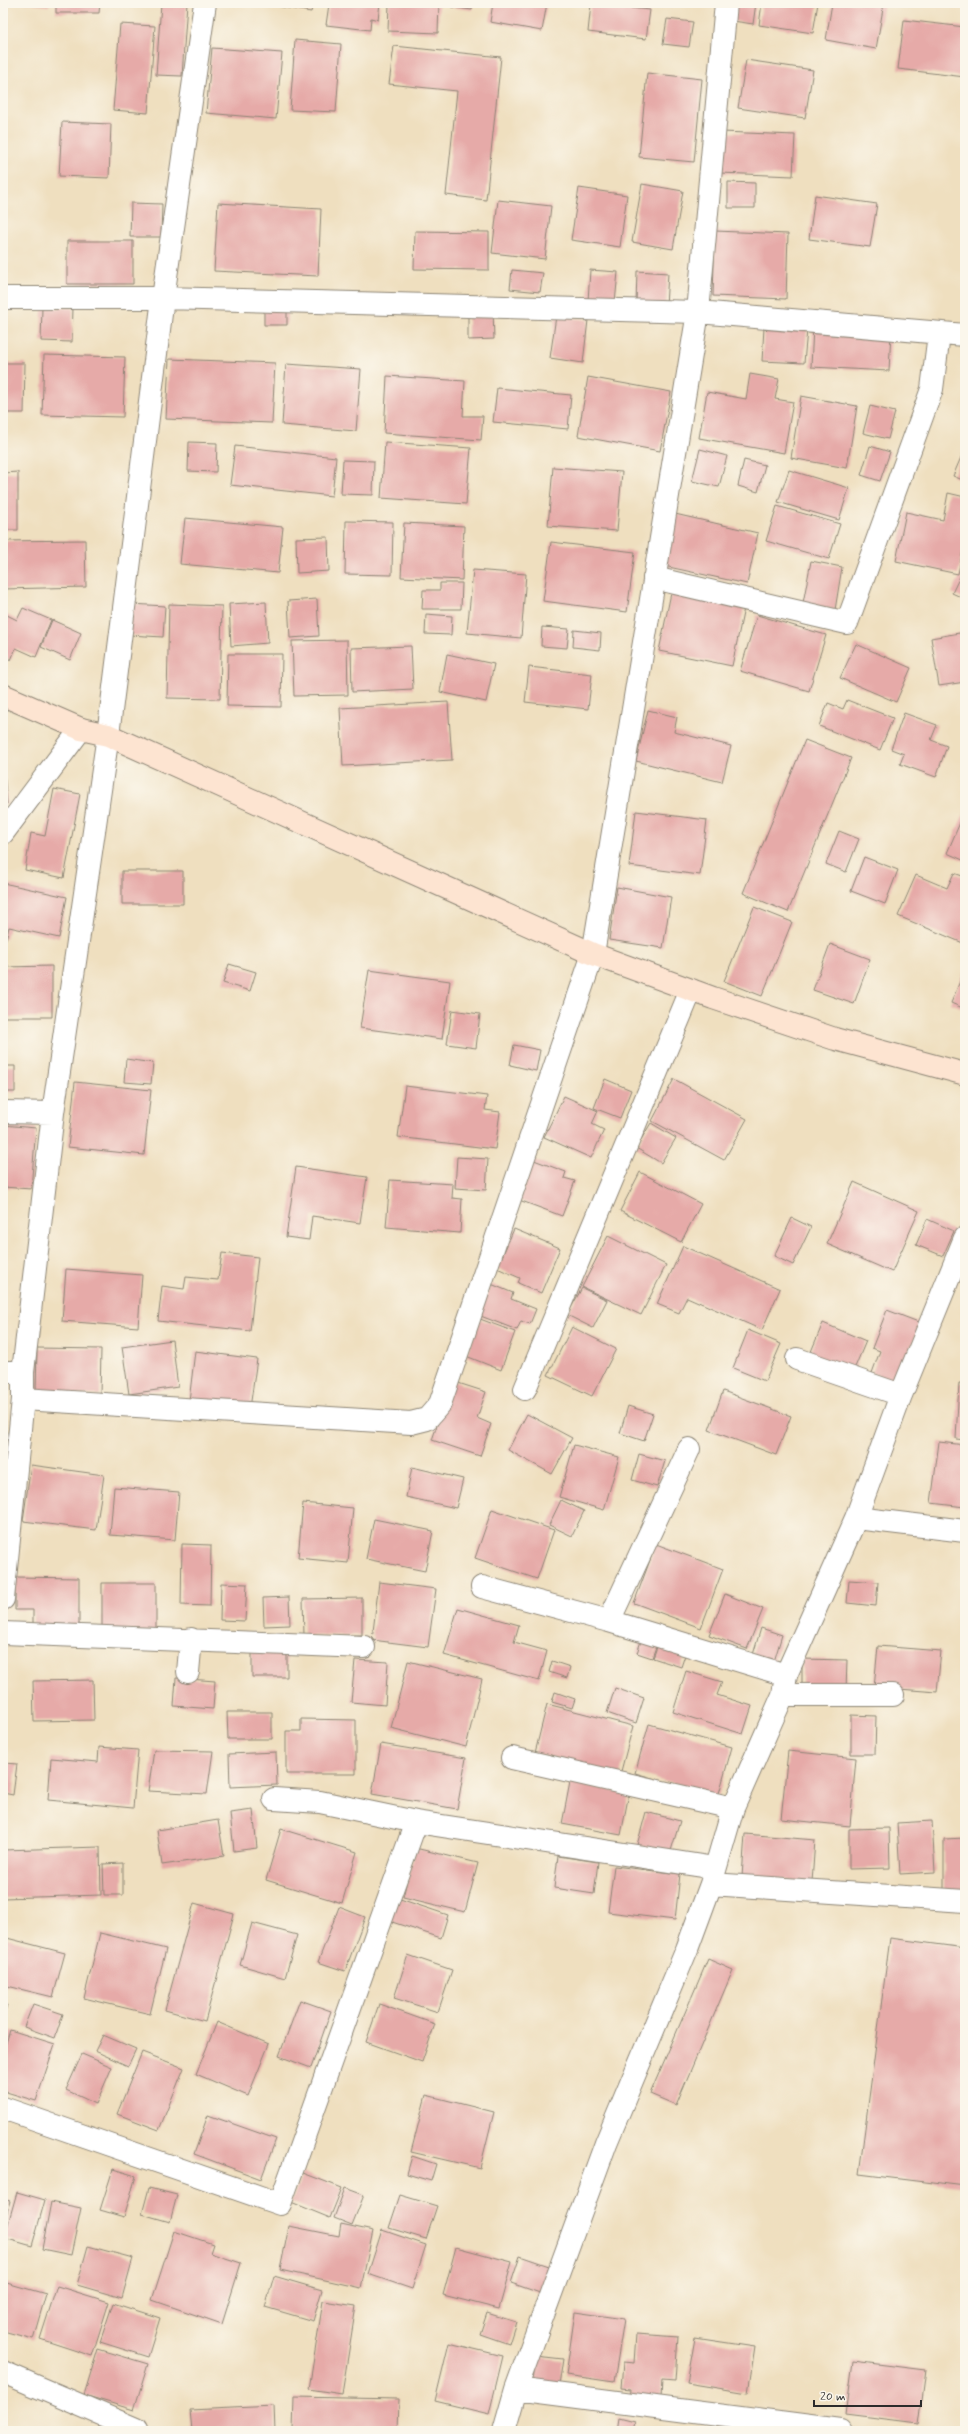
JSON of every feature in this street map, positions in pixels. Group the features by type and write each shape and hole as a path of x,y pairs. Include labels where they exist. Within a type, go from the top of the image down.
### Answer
{"street":[{"path":"3,1599 23,1399 13,1372 53,1113 108,735 163,298 205,3"},
{"path":"23,1399 411,1424 427,1419 440,1404 593,954 698,312 726,3"},
{"path":"3,298 163,298 698,312 939,334 965,335"},
{"path":"654,578 847,622 932,389 939,334"},
{"path":"3,695 81,729 108,735 593,954 691,990 835,1039 965,1074"},
{"path":"3,833 81,729"},
{"path":"525,1389 691,990"},
{"path":"3,1112 53,1113"},
{"path":"504,2431 516,2389 606,2143 687,1949 713,1876 733,1808 856,1518 901,1395 965,1238"},
{"path":"797,1359 901,1395"},
{"path":"608,1621 689,1449"},
{"path":"856,1518 965,1531"},
{"path":"482,1587 608,1621 784,1685 893,1695"},
{"path":"3,1633 191,1639 364,1647"},
{"path":"188,1672 191,1639"},
{"path":"512,1758 733,1808"},
{"path":"274,1798 320,1802 416,1822 713,1876 965,1901"},
{"path":"3,2108 280,2204 416,1822"},
{"path":"3,2372 136,2429"},
{"path":"516,2389 778,2427 841,2431"}],"building":[{"path":"24,3 49,3 49,6"},
{"path":"56,3 100,3 99,13 56,13"},
{"path":"161,3 187,3 182,76 156,75"},
{"path":"259,3 313,3 311,12"},
{"path":"342,3 380,3 378,20 371,18 370,30 326,25 329,4 341,6"},
{"path":"389,3 439,3 438,33 388,31"},
{"path":"452,3 473,3 472,10 451,7"},
{"path":"493,3 547,3 542,31 490,22"},
{"path":"735,3 756,3 753,24 733,21"},
{"path":"762,3 818,3 813,33 759,25"},
{"path":"832,3 884,3 876,49 826,40"},
{"path":"591,4 650,10 646,39 588,32"},
{"path":"667,19 693,22 689,47 663,44"},
{"path":"904,20 965,27 965,77 898,69"},
{"path":"120,24 155,26 148,113 113,110"},
{"path":"295,40 341,44 336,112 290,110"},
{"path":"394,46 501,57 486,200 446,195 457,91 389,84"},
{"path":"212,48 282,53 276,119 206,113"},
{"path":"746,60 813,70 805,118 738,108"},
{"path":"647,73 702,79 694,162 639,157"},
{"path":"62,122 111,124 109,178 59,176"},
{"path":"722,132 795,135 793,176 720,173"},
{"path":"728,182 755,183 755,208 728,208"},
{"path":"642,184 683,191 673,249 632,242"},
{"path":"579,188 627,195 620,247 571,240"},
{"path":"815,195 877,204 870,247 809,239"},
{"path":"498,200 551,206 545,259 492,253"},
{"path":"131,203 162,204 161,237 130,237"},
{"path":"218,203 321,209 318,276 214,271"},
{"path":"415,231 489,232 489,270 414,269"},
{"path":"715,231 788,234 786,299 713,296"},
{"path":"67,241 133,241 133,284 67,284"},
{"path":"512,270 543,273 540,292 510,289"},
{"path":"590,270 618,272 615,303 588,301"},
{"path":"637,271 668,273 666,306 636,304"},
{"path":"42,308 73,308 72,342 41,341"},
{"path":"468,308 493,309 494,339 468,340"},
{"path":"264,309 287,310 287,325 264,325"},
{"path":"556,316 588,320 583,363 550,358"},
{"path":"813,327 891,331 889,371 811,367"},
{"path":"764,328 807,330 804,363 762,361"},
{"path":"44,355 125,357 123,417 42,415"},
{"path":"169,359 275,363 272,423 166,419"},
{"path":"3,363 25,363 24,413 3,413"},
{"path":"286,364 361,369 356,431 282,425"},
{"path":"750,374 779,379 775,399 793,402 784,453 699,438 707,392 746,399"},
{"path":"387,376 465,381 463,416 483,416 481,440 384,433"},
{"path":"588,377 671,392 660,451 578,436"},
{"path":"497,388 571,395 568,429 493,422"},
{"path":"801,396 857,406 847,468 791,458"},
{"path":"870,406 895,412 888,439 863,433"},
{"path":"189,442 217,443 216,472 188,471"},
{"path":"385,442 471,448 466,504 381,498"},
{"path":"235,446 336,457 332,496 230,485"},
{"path":"870,446 890,452 880,481 861,475"},
{"path":"965,448 965,481 953,476"},
{"path":"700,449 727,456 719,487 692,481"},
{"path":"343,460 374,461 373,495 341,494"},
{"path":"744,460 765,465 758,492 738,486"},
{"path":"553,467 622,472 617,531 548,526"},
{"path":"789,470 849,488 839,520 778,502"},
{"path":"18,472 18,530 3,530 3,473"},
{"path":"948,493 965,497 965,539 958,574 896,561 906,512 943,520"},
{"path":"777,506 840,524 829,559 766,541"},
{"path":"675,514 758,533 747,584 664,566"},
{"path":"185,518 283,527 278,573 180,564"},
{"path":"346,521 393,522 392,575 345,574"},
{"path":"404,523 464,526 462,580 401,577"},
{"path":"328,537 329,571 297,573 296,538"},
{"path":"85,540 86,587 3,589 3,541"},
{"path":"551,542 635,552 627,612 543,601"},
{"path":"811,561 842,567 835,610 803,603"},
{"path":"965,566 965,599 952,593"},
{"path":"473,570 526,574 521,638 467,633"},
{"path":"440,583 462,583 461,609 422,609 423,590 440,590"},
{"path":"671,593 744,608 732,666 659,651"},
{"path":"317,599 319,636 290,638 288,601"},
{"path":"266,602 268,643 231,646 229,604"},
{"path":"131,604 165,606 163,637 129,635"},
{"path":"169,604 222,606 220,699 167,698"},
{"path":"23,608 51,620 36,657 16,648 11,660 3,656 3,613 17,620"},
{"path":"426,614 452,616 451,635 425,634"},
{"path":"757,615 826,635 809,691 740,671"},
{"path":"52,620 81,633 70,660 41,647"},
{"path":"542,627 569,629 567,648 541,646"},
{"path":"574,630 601,633 600,650 573,647"},
{"path":"965,632 965,682 939,686 931,638"},
{"path":"347,640 348,695 294,696 292,641"},
{"path":"856,644 911,668 896,702 840,678"},
{"path":"411,646 413,689 352,692 351,648"},
{"path":"228,654 282,654 281,707 227,706"},
{"path":"447,654 494,664 486,702 440,692"},
{"path":"529,667 592,674 588,709 525,702"},
{"path":"847,700 893,718 880,750 819,726 828,703 843,709"},
{"path":"448,702 452,760 343,766 340,708"},
{"path":"648,710 677,717 674,732 731,746 722,782 636,761"},
{"path":"904,713 937,725 931,740 947,746 936,777 900,764 904,754 891,749"},
{"path":"805,740 851,758 788,912 743,893"},
{"path":"3,761 7,804 3,804"},
{"path":"54,789 80,794 64,878 25,870 31,833 45,836"},
{"path":"636,811 707,820 700,875 629,866"},
{"path":"965,811 965,861 947,853"},
{"path":"839,831 859,839 846,872 826,864"},
{"path":"864,857 898,870 885,904 851,891"},
{"path":"122,871 183,871 183,904 122,904"},
{"path":"954,873 965,877 963,943 898,916 916,875 947,888"},
{"path":"3,883 67,897 59,938 9,927 6,939 3,938"},
{"path":"617,887 671,897 663,948 609,940"},
{"path":"754,907 792,922 762,996 724,981"},
{"path":"830,944 870,959 854,1004 813,990"},
{"path":"229,964 256,972 250,991 223,983"},
{"path":"52,966 52,1017 3,1017 3,967"},
{"path":"965,969 965,1009 951,1003"},
{"path":"369,970 450,981 442,1039 360,1028"},
{"path":"452,1010 480,1014 476,1048 447,1044"},
{"path":"514,1045 540,1050 536,1071 510,1065"},
{"path":"126,1059 153,1063 151,1084 124,1082"},
{"path":"3,1066 15,1066 15,1092 3,1092"},
{"path":"605,1079 631,1090 620,1118 594,1108"},
{"path":"674,1079 747,1119 724,1160 652,1121"},
{"path":"75,1082 151,1090 144,1155 68,1147"},
{"path":"405,1086 487,1096 485,1110 500,1112 495,1149 398,1137"},
{"path":"564,1096 598,1111 592,1124 604,1130 591,1158 544,1137"},
{"path":"651,1123 676,1138 661,1163 636,1148"},
{"path":"3,1125 36,1128 31,1189 3,1187"},
{"path":"457,1157 488,1159 486,1190 455,1188"},
{"path":"534,1160 566,1172 564,1178 575,1181 562,1216 519,1200"},
{"path":"296,1167 367,1177 360,1223 312,1216 309,1240 286,1237"},
{"path":"640,1172 701,1204 681,1242 620,1211"},
{"path":"390,1180 453,1184 452,1198 462,1199 460,1233 386,1227"},
{"path":"854,1182 919,1211 892,1272 827,1244"},
{"path":"792,1218 811,1227 793,1265 774,1256"},
{"path":"927,1219 954,1231 943,1256 916,1245"},
{"path":"514,1229 560,1248 541,1293 518,1283 520,1278 497,1268"},
{"path":"608,1236 666,1265 641,1315 582,1287"},
{"path":"683,1246 780,1289 762,1330 687,1297 679,1313 657,1304"},
{"path":"222,1253 258,1257 250,1331 158,1321 162,1286 184,1289 186,1277 218,1280"},
{"path":"66,1269 142,1275 138,1327 62,1321"},
{"path":"491,1284 513,1293 511,1299 536,1309 530,1324 521,1321 517,1330 478,1315"},
{"path":"582,1288 607,1300 593,1328 567,1315"},
{"path":"887,1310 921,1323 897,1383 872,1373 880,1351 872,1348"},
{"path":"480,1319 515,1332 501,1370 466,1356"},
{"path":"823,1323 866,1341 853,1372 810,1354"},
{"path":"572,1327 616,1349 592,1396 548,1375"},
{"path":"748,1330 781,1344 765,1381 733,1368"},
{"path":"172,1340 178,1387 129,1394 122,1347"},
{"path":"37,1348 101,1349 100,1395 36,1394"},
{"path":"195,1351 257,1359 250,1408 189,1401"},
{"path":"452,1381 486,1392 477,1418 491,1424 480,1456 432,1440"},
{"path":"959,1383 965,1383 965,1440 956,1439"},
{"path":"723,1391 791,1416 776,1455 709,1430"},
{"path":"628,1406 653,1414 644,1441 620,1433"},
{"path":"527,1414 572,1438 552,1474 508,1450"},
{"path":"939,1442 965,1445 965,1507 931,1503"},
{"path":"574,1445 619,1457 604,1510 559,1497"},
{"path":"639,1454 665,1461 657,1487 632,1480"},
{"path":"31,1465 104,1475 96,1530 23,1521"},
{"path":"412,1467 463,1479 456,1508 406,1497"},
{"path":"114,1487 179,1492 175,1540 110,1535"},
{"path":"561,1500 584,1511 572,1536 549,1525"},
{"path":"303,1503 353,1508 348,1563 298,1558"},
{"path":"492,1509 554,1530 537,1579 475,1558"},
{"path":"374,1519 433,1531 425,1571 366,1559"},
{"path":"182,1544 211,1545 210,1606 181,1605"},
{"path":"656,1544 723,1569 701,1628 634,1603"},
{"path":"15,1577 79,1578 79,1628 33,1627 33,1610 15,1610"},
{"path":"849,1580 878,1582 876,1606 847,1603"},
{"path":"379,1582 436,1589 428,1647 372,1640"},
{"path":"102,1583 156,1583 156,1632 102,1631"},
{"path":"221,1583 247,1584 245,1621 220,1620"},
{"path":"725,1594 763,1609 747,1649 709,1635"},
{"path":"289,1597 290,1625 264,1626 263,1598"},
{"path":"362,1598 362,1635 304,1636 303,1599"},
{"path":"458,1608 519,1625 514,1642 547,1651 539,1681 444,1655"},
{"path":"761,1628 782,1635 773,1665 752,1658"},
{"path":"642,1638 657,1644 652,1658 637,1653"},
{"path":"658,1644 686,1652 681,1667 653,1658"},
{"path":"878,1646 941,1651 937,1692 874,1687"},
{"path":"252,1647 287,1647 287,1677 252,1677"},
{"path":"802,1659 847,1660 846,1690 802,1689"},
{"path":"355,1660 388,1662 385,1705 351,1702"},
{"path":"408,1661 482,1679 466,1747 391,1728"},
{"path":"552,1661 570,1667 567,1678 549,1672"},
{"path":"686,1671 722,1682 717,1695 752,1706 743,1734 673,1712"},
{"path":"176,1678 215,1681 213,1709 174,1706"},
{"path":"93,1680 94,1720 34,1721 33,1681"},
{"path":"615,1688 644,1698 636,1723 607,1713"},
{"path":"555,1692 575,1699 572,1708 552,1702"},
{"path":"547,1704 633,1726 620,1775 535,1753"},
{"path":"227,1712 272,1712 272,1739 228,1739"},
{"path":"851,1715 876,1716 875,1754 851,1754"},
{"path":"301,1719 356,1720 356,1774 286,1774 286,1731 301,1731"},
{"path":"649,1724 732,1747 718,1797 635,1773"},
{"path":"381,1744 466,1758 457,1809 372,1794"},
{"path":"99,1747 138,1750 133,1808 48,1800 51,1758 98,1762"},
{"path":"154,1750 213,1751 207,1794 148,1791"},
{"path":"788,1751 856,1758 850,1826 781,1819"},
{"path":"276,1752 277,1785 230,1787 229,1754"},
{"path":"3,1763 17,1764 13,1795 3,1793"},
{"path":"570,1782 629,1793 621,1835 562,1824"},
{"path":"253,1810 257,1848 234,1851 230,1813"},
{"path":"646,1812 680,1821 670,1854 637,1845"},
{"path":"218,1820 224,1856 162,1865 157,1830"},
{"path":"932,1821 935,1872 900,1874 897,1823"},
{"path":"889,1828 890,1868 849,1869 849,1829"},
{"path":"281,1829 357,1852 342,1903 266,1880"},
{"path":"745,1834 815,1840 812,1882 742,1877"},
{"path":"965,1838 965,1894 944,1895 944,1839"},
{"path":"100,1847 101,1895 3,1898 3,1850"},
{"path":"415,1848 478,1863 465,1912 403,1897"},
{"path":"558,1856 598,1862 594,1894 554,1888"},
{"path":"123,1863 123,1895 104,1895 103,1864"},
{"path":"614,1866 680,1874 675,1920 608,1912"},
{"path":"397,1898 448,1915 441,1938 389,1921"},
{"path":"194,1903 234,1914 205,2021 165,2010"},
{"path":"339,1907 365,1917 345,1971 318,1962"},
{"path":"252,1923 297,1935 285,1978 240,1965"},
{"path":"100,1933 166,1949 150,2014 84,1998"},
{"path":"3,1937 65,1953 53,1997 3,1985"},
{"path":"890,1938 965,1948 965,2187 859,2174"},
{"path":"408,1955 452,1970 438,2012 394,1998"},
{"path":"708,1959 733,1970 676,2105 650,2094"},
{"path":"300,2000 331,2011 311,2068 279,2056"},
{"path":"3,2004 7,2005 3,2018"},
{"path":"33,2004 63,2014 55,2038 24,2027"},
{"path":"379,2004 435,2024 422,2062 366,2042"},
{"path":"217,2022 269,2044 248,2096 196,2074"},
{"path":"10,2030 55,2044 36,2101 3,2091 3,2053"},
{"path":"103,2035 136,2049 128,2066 95,2051"},
{"path":"142,2052 184,2068 159,2130 117,2114"},
{"path":"82,2054 112,2067 96,2104 66,2090"},
{"path":"426,2095 494,2112 480,2168 411,2152"},
{"path":"208,2115 276,2139 261,2179 194,2154"},
{"path":"412,2156 436,2164 431,2181 407,2174"},
{"path":"113,2169 136,2176 124,2217 100,2210"},
{"path":"303,2173 342,2188 330,2218 291,2202"},
{"path":"149,2188 177,2195 170,2222 142,2214"},
{"path":"345,2188 364,2195 352,2225 334,2218"},
{"path":"17,2192 45,2200 32,2246 4,2238"},
{"path":"400,2195 437,2206 426,2239 389,2228"},
{"path":"3,2199 10,2201 4,2224 3,2224"},
{"path":"51,2202 81,2208 71,2255 42,2249"},
{"path":"341,2224 373,2231 361,2288 280,2270 289,2226 339,2236"},
{"path":"382,2230 426,2245 412,2289 368,2274"},
{"path":"174,2231 213,2244 210,2253 241,2263 222,2324 152,2300"},
{"path":"88,2246 133,2258 122,2298 77,2285"},
{"path":"456,2247 512,2262 499,2309 443,2295"},
{"path":"520,2256 549,2266 540,2293 511,2283"},
{"path":"274,2276 322,2290 313,2321 265,2307"},
{"path":"3,2282 46,2294 33,2339 3,2331"},
{"path":"57,2286 109,2302 92,2356 40,2339"},
{"path":"323,2301 356,2306 342,2394 309,2389"},
{"path":"113,2303 160,2318 148,2357 100,2342"},
{"path":"575,2312 624,2319 614,2382 566,2375"},
{"path":"487,2313 516,2322 509,2344 480,2334"},
{"path":"636,2334 678,2337 675,2380 662,2379 661,2399 630,2397 631,2389 621,2388 623,2362 634,2363"},
{"path":"695,2338 755,2347 748,2393 687,2383"},
{"path":"449,2343 503,2356 489,2414 435,2401"},
{"path":"98,2349 148,2364 134,2410 84,2395"},
{"path":"536,2356 563,2359 559,2386 533,2382"},
{"path":"853,2361 926,2370 919,2424 846,2415"},
{"path":"294,2397 399,2399 398,2431 293,2431"},
{"path":"274,2406 275,2431 192,2431 190,2410"},
{"path":"618,2418 634,2422 632,2431 616,2431"}]}
